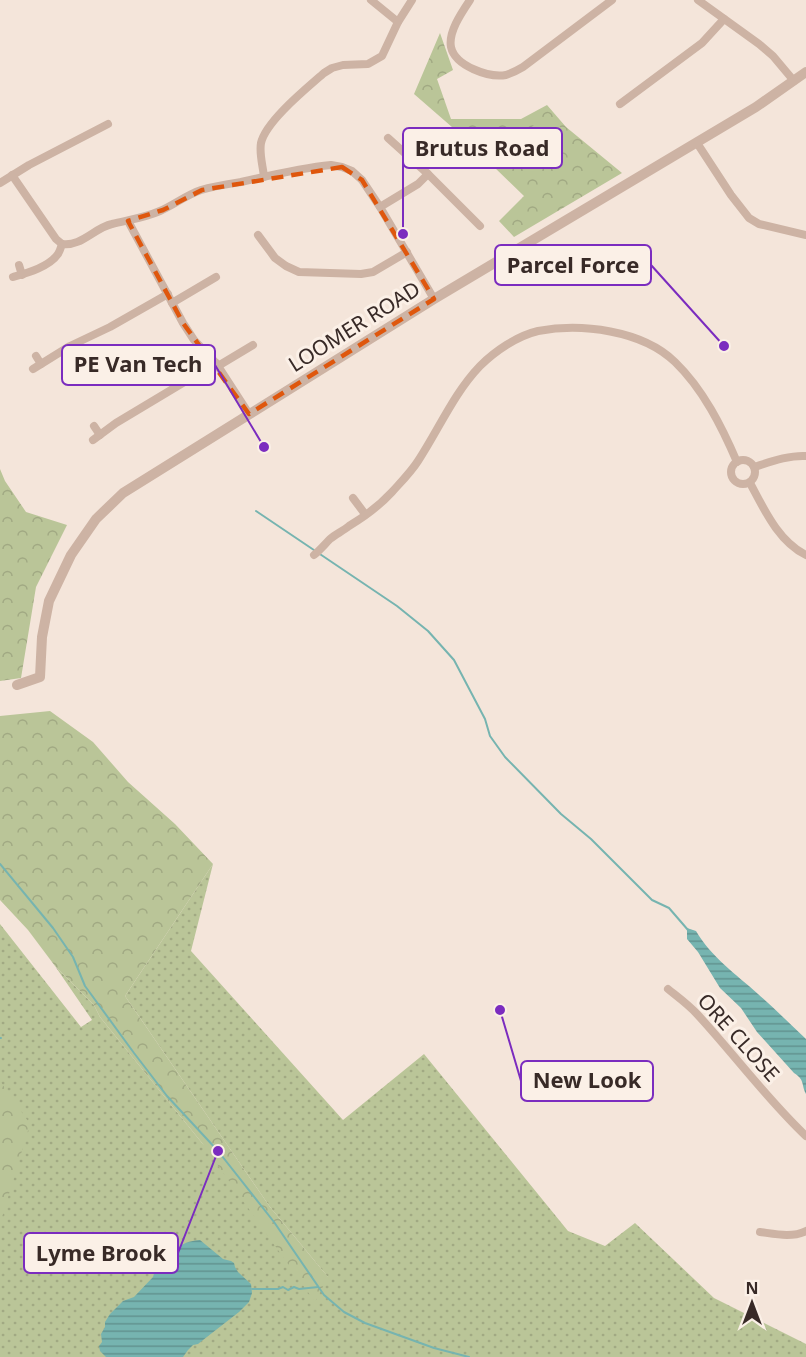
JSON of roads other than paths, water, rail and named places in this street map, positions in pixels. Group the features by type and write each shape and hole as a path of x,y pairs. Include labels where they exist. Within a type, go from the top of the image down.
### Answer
{"street":[{"path":"371,0 398,22"},
{"path":"264,177 261,144 269,126 332,68 368,64 382,56 398,22 412,0"},
{"path":"470,0 452,32 451,47 461,61 479,72 506,75 515,71 612,0"},
{"path":"698,0 759,44 773,56 794,81"},
{"path":"620,104 702,43 724,19"},
{"name":"LOOMER ROAD","path":"17,685 40,677 42,637 49,601 71,555 96,519 123,493 434,299 756,107 806,72"},
{"path":"0,183 108,124"},
{"path":"388,138 480,226"},
{"path":"697,143 748,218 759,224 806,235"},
{"path":"12,175 56,239 62,244 69,245 110,224 147,217 164,210 188,195 202,190 319,166 342,166 362,180 434,299"},
{"path":"380,207 418,184 428,174"},
{"path":"128,221 183,323 194,340 217,365 249,414"},
{"path":"258,235 274,258 299,272 361,274 373,272 407,252"},
{"path":"19,265 18,276 41,267 58,254 62,244"},
{"path":"172,303 216,277"},
{"path":"36,363 110,327 168,294"},
{"path":"314,555 331,538 389,495 417,464 462,387 480,365 498,350 536,332 585,328 615,331 654,347 674,360 699,390 737,462"},
{"path":"94,426 96,437 116,423 253,345"},
{"path":"754,466 806,456"},
{"path":"745,460 754,466 755,473 750,483 737,483 732,477 732,468 737,462 745,460"},
{"path":"750,483 765,513 784,538 806,555"},
{"path":"353,498 365,514"},
{"name":"ORE CLOSE","path":"668,989 696,1012 746,1072 806,1136"},
{"path":"760,1232 779,1235 800,1234 806,1231"}],"water":[{"path":"687,928 696,931 716,957 806,1039 806,1094 800,1078 757,1032 741,1008 720,988 698,952 687,939"},
{"path":"200,1240 223,1259 234,1263 238,1272 251,1284 252,1293 249,1302 198,1344 193,1345 183,1357 106,1357 100,1351 99,1346 102,1342 101,1334 105,1322 110,1314 123,1301 134,1297 153,1277 160,1265 172,1260 179,1247 191,1241"}],"waterway":[{"path":"256,511 397,606 428,631 454,660 485,719 490,736 505,757 561,814 591,839 652,900 669,908 688,930"},
{"path":"0,864 53,928 73,957 85,986 134,1053 167,1096 218,1151 274,1222 324,1295 344,1312 365,1323 434,1348 469,1357"},
{"path":"252,1289 283,1287 288,1290 294,1287 299,1289 318,1287"}],"place":[{"name":"Brutus Road","path":"403,234"},
{"name":"Parcel Force","path":"724,346"},
{"name":"PE Van Tech","path":"264,447"},
{"name":"New Look","path":"500,1010"},
{"name":"Lyme Brook","path":"218,1151"}]}
